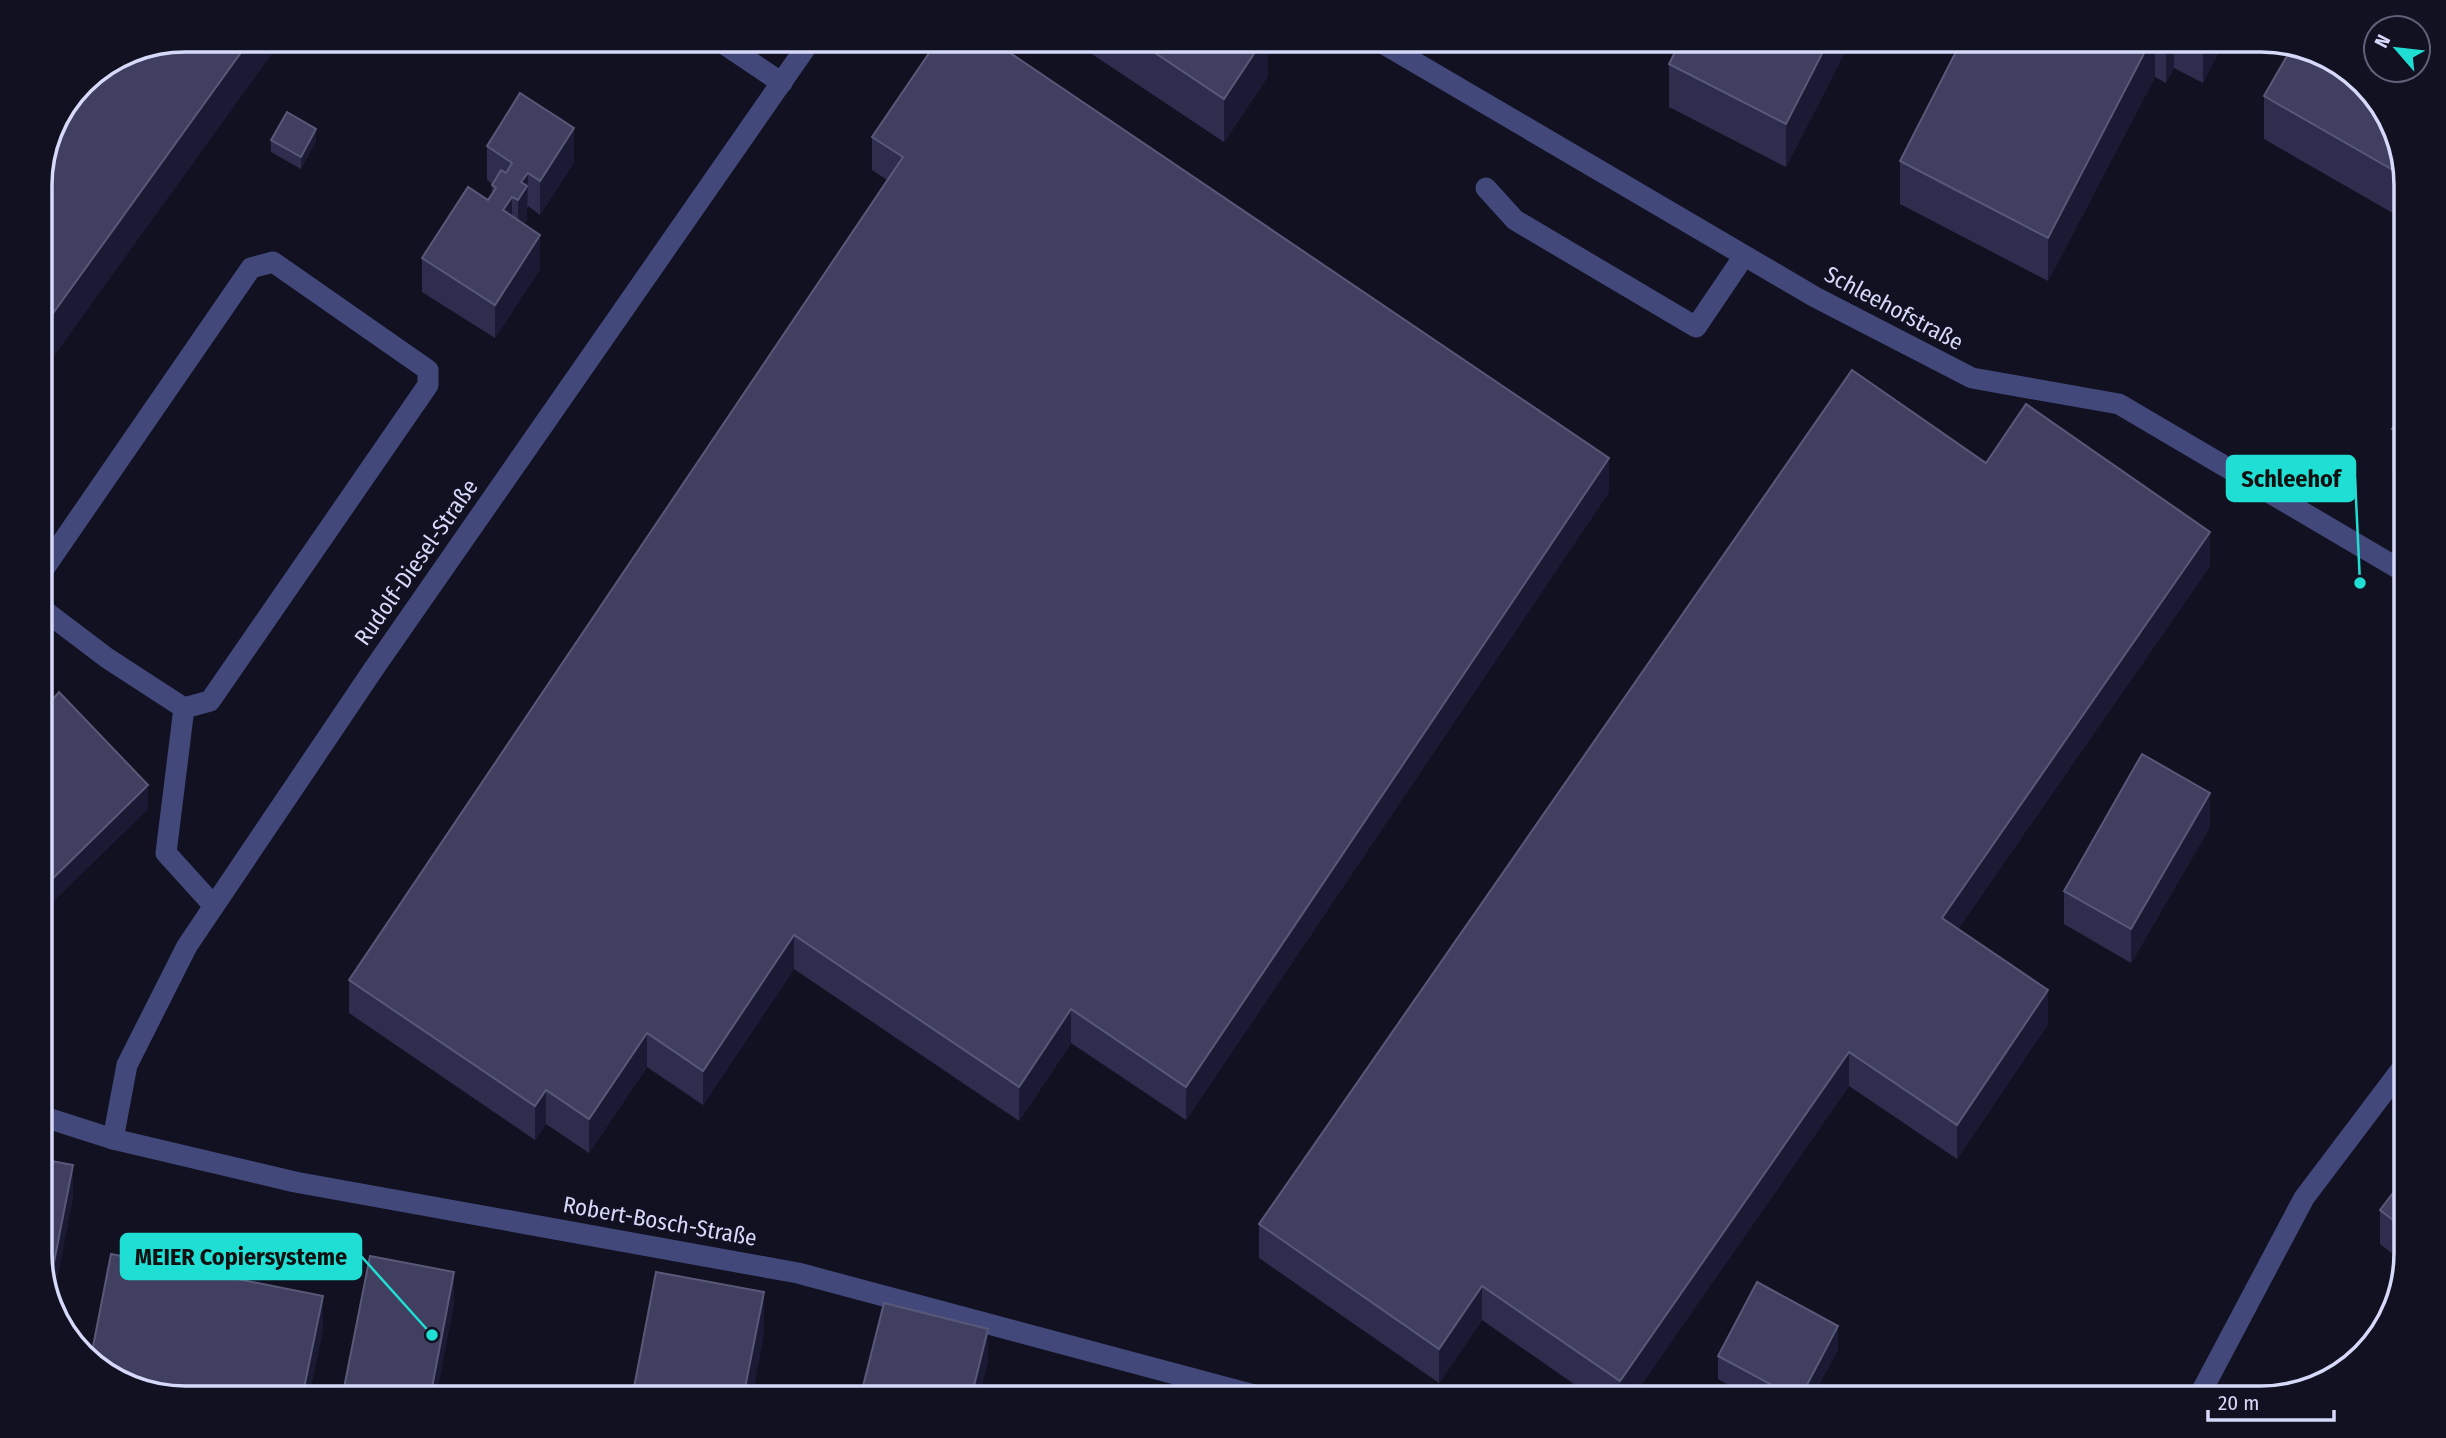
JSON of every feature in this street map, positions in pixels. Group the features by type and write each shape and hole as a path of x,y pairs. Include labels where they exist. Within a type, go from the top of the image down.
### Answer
{"street":[{"name":"Schleehofstraße","path":"1398,52 1815,297 1972,378 2119,404 2393,566"},
{"path":"737,53 782,83"},
{"name":"Rudolf-Diesel-Straße","path":"113,1139 127,1065 187,946 383,655 802,53"},
{"path":"1486,188 1515,220 1696,327 1744,256"},
{"path":"53,556 251,268 273,262 429,370 428,385 210,701 184,708 107,658 53,617"},
{"path":"184,708 166,853 214,906"},
{"path":"2204,1386 2304,1198 2394,1079"},
{"name":"Robert-Bosch-Straße","path":"53,1120 113,1139 295,1182 798,1273 1199,1386"}],"building":[{"path":"1255,52 1224,99 1155,53"},
{"path":"1675,52 1823,52 1786,124 1669,64"},
{"path":"1956,52 2145,52 2048,238 1900,161"},
{"path":"177,53 241,53 53,313 54,168 66,127 80,105 98,86 119,70 143,60"},
{"path":"929,53 1010,53 1609,458 1186,1087 1071,1009 1019,1087 794,935 703,1071 647,1033 589,1119 546,1090 535,1106 349,980 903,157 872,137"},
{"path":"2287,56 2327,70 2348,86 2371,112 2386,143 2392,170 2264,96"},
{"path":"520,93 574,128 540,181 528,173 521,182 527,186 518,200 512,197 503,210 540,235 495,305 422,258 468,187 488,200 496,188 492,185 501,170 506,173 512,163 487,146"},
{"path":"287,112 316,129 301,157 271,140"},
{"path":"1852,370 1986,463 2026,404 2210,532 1942,918 2048,990 1957,1125 1849,1052 1620,1381 1482,1286 1439,1349 1259,1224"},
{"path":"59,692 148,785 53,878 53,699"},
{"path":"2142,754 2210,793 2131,929 2064,891"},
{"path":"53,1161 73,1165 53,1265"},
{"path":"2394,1192 2394,1221 2380,1210"},
{"path":"111,1254 323,1296 304,1386 186,1386 151,1381 119,1368 93,1347"},
{"path":"370,1256 454,1272 432,1386 344,1386"},
{"path":"656,1272 764,1292 745,1386 634,1386"},
{"path":"1757,1282 1838,1326 1806,1386 1774,1386 1718,1356"},
{"path":"884,1303 988,1329 974,1386 863,1386"}],"place":[{"name":"Schleehof","path":"2360,583"},
{"name":"MEIER Copiersysteme","path":"432,1335"}]}
